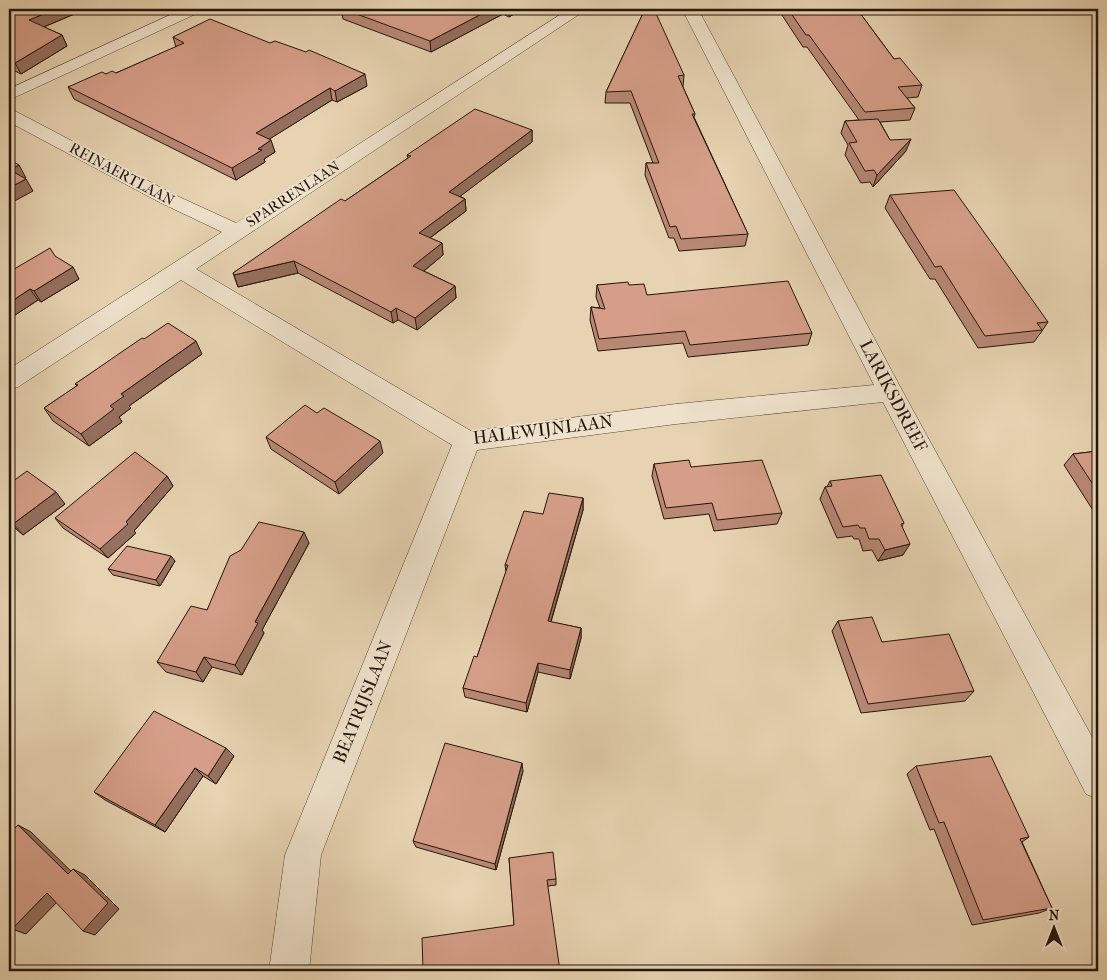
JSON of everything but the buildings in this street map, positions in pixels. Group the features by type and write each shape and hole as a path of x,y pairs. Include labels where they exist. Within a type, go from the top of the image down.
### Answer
{"street":[{"path":"9,95 195,9"},
{"name":"SPARRENLAAN","path":"9,381 181,270 236,231 579,9"},
{"name":"LARIKSDREEF","path":"690,9 890,392 1098,782"},
{"name":"REINAERTLAAN","path":"9,115 168,199 236,231"},
{"name":"HALEWIJNLAAN","path":"181,270 467,441 676,414 890,392"},
{"name":"BEATRIJSLAAN","path":"290,971 302,855 467,441"}]}
